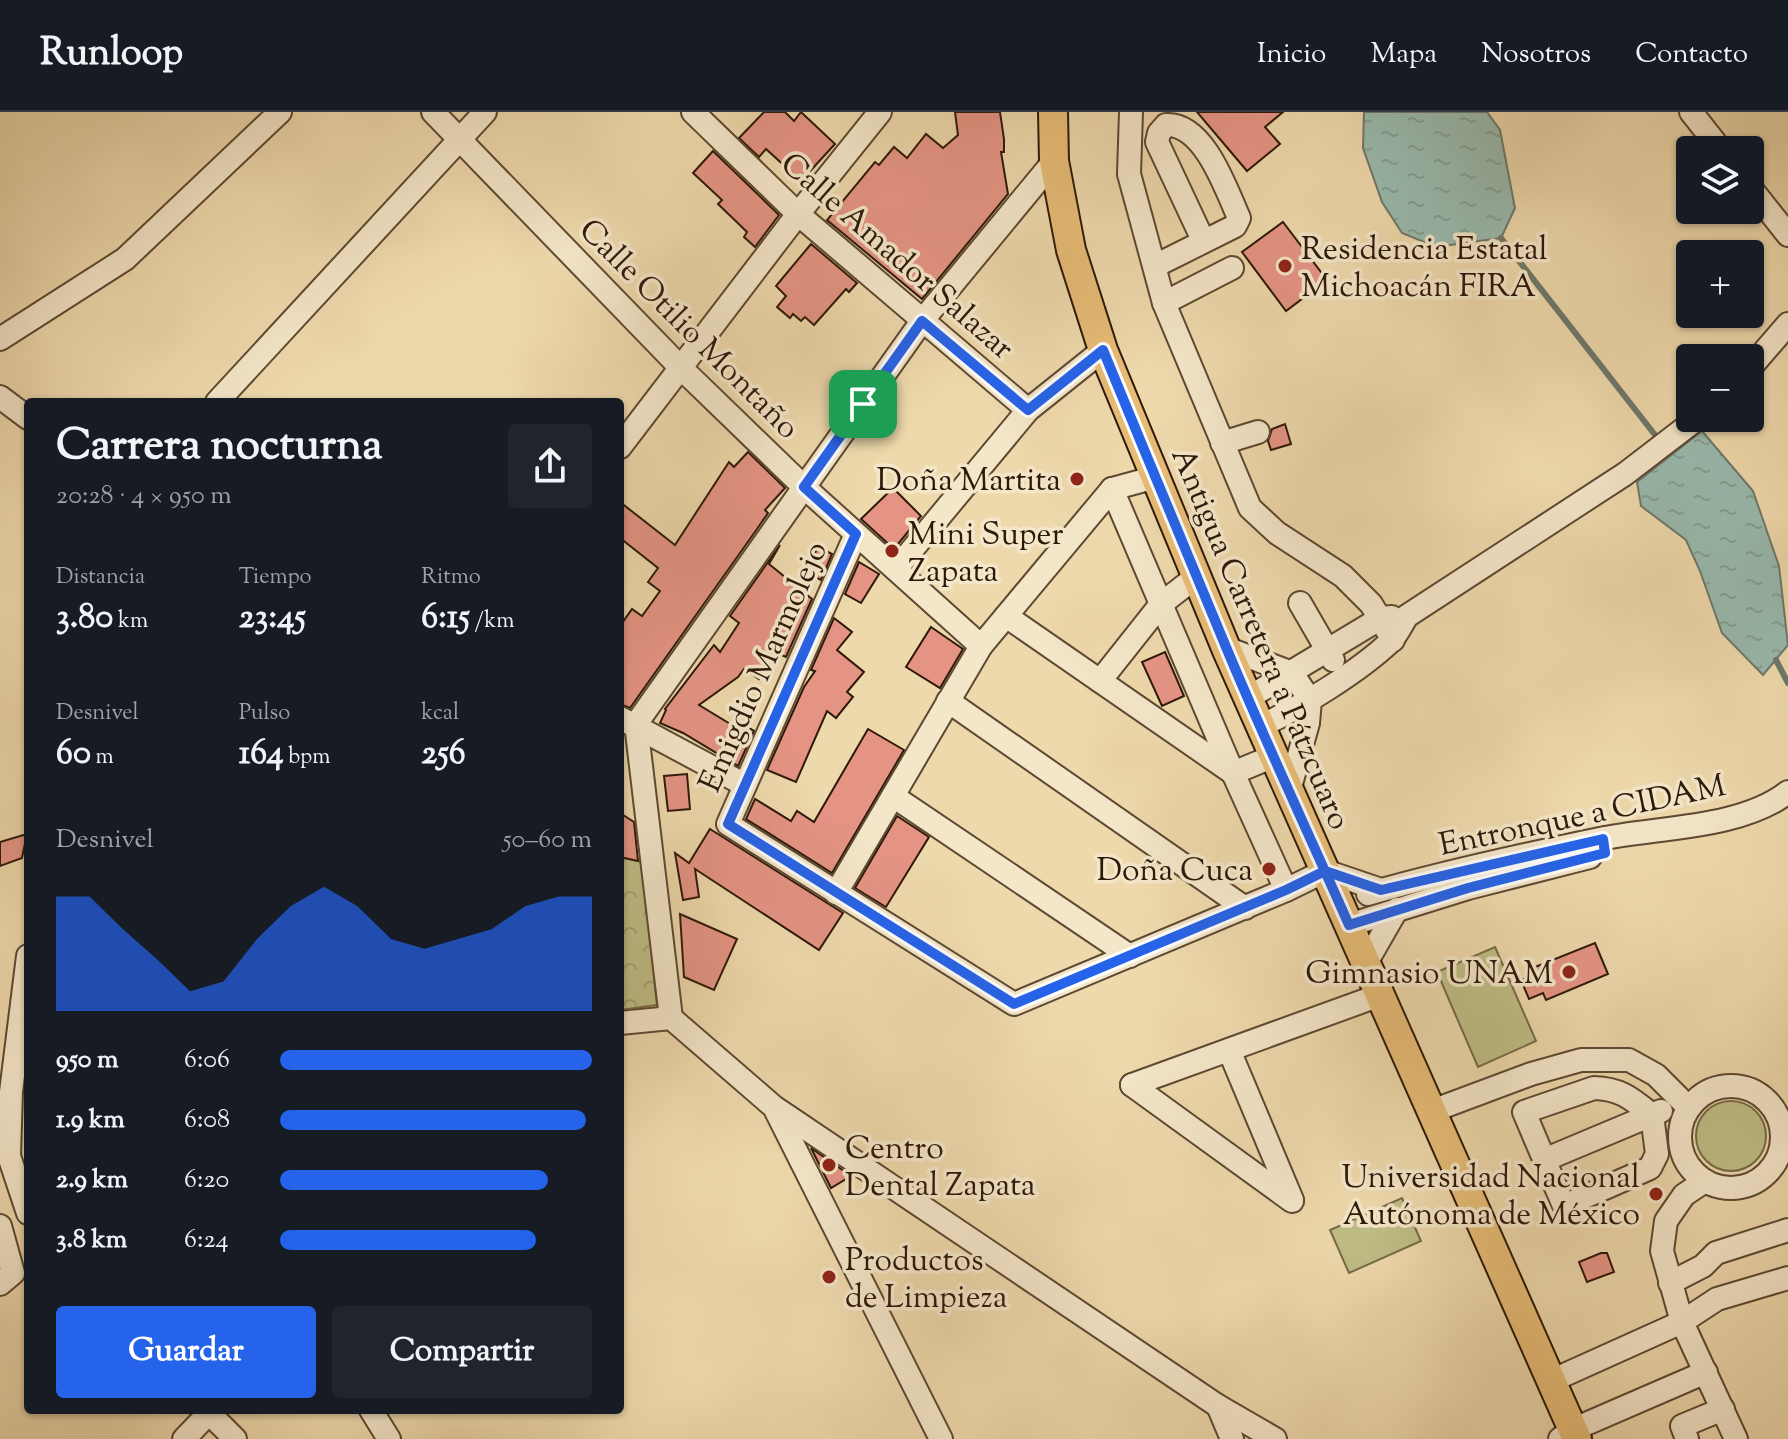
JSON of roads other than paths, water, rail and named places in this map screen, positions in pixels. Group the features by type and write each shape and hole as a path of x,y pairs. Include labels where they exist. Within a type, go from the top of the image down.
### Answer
{"main road":[{"name":"Antigua Carretera a Pátzcuaro","path":"1053,112 1054,161 1071,250 1103,350 1226,648 1564,1416"}],"street":[{"path":"0,339 125,259 280,112"},
{"name":"Calle Otilio Montaño","path":"433,112 681,368 804,487 981,646"},
{"path":"221,398 485,112"},
{"name":"Calle Amador Salazar","path":"693,112 798,214 1028,410"},
{"path":"624,442 880,112"},
{"path":"1131,112 1129,174 1164,303 1250,508 1277,533 1343,576 1371,604 1393,640"},
{"path":"1691,112 1710,136"},
{"path":"1155,266 1235,226 1239,218 1215,166 1197,139 1177,125 1166,125 1159,133 1157,142 1203,240"},
{"path":"1054,161 922,321 804,487 628,721 671,1018 774,1107 1218,1406 1275,1439"},
{"path":"1764,205 1788,235"},
{"path":"1164,303 1232,268"},
{"path":"1764,352 1788,324"},
{"path":"896,569 1028,410 1103,350"},
{"path":"0,397 24,415"},
{"path":"1222,443 1258,432"},
{"path":"1261,726 1310,700 1343,677 1393,640 1407,616 1625,474 1680,432"},
{"path":"1156,477 1112,489 981,646 836,893 1014,1004 1245,908 1325,871 1381,890"},
{"path":"1112,489 1286,890"},
{"name":"Emigdio Marmolejo","path":"836,893 728,824 856,534"},
{"path":"1100,681 1161,604 1197,576"},
{"path":"1300,603 1343,677"},
{"path":"1006,616 1233,773"},
{"path":"1248,698 1381,618 1407,616"},
{"path":"1226,648 1292,673 1310,700 1308,723 1289,791"},
{"path":"948,701 1245,908"},
{"path":"628,721 745,785"},
{"path":"1233,773 1274,756"},
{"name":"Entronque a CIDAM","path":"1344,913 1381,890 1466,880 1722,821 1779,799 1788,792"},
{"path":"893,796 1130,956"},
{"name":"Entronque a CIDAM","path":"1604,846 1725,835 1788,810"},
{"name":"Entronque a CIDAM","path":"1344,913 1397,909 1466,880"},
{"path":"1366,963 1397,909"},
{"path":"24,992 9,1156 24,1201"},
{"path":"1229,1050 1292,1201 1132,1085 1380,995"},
{"path":"624,1023 671,1018"},
{"path":"1432,1111 1531,1074 1581,1060 1629,1060 1656,1075 1685,1104"},
{"path":"1544,1160 1727,1087 1778,1097 1782,1164 1744,1186 1720,1187 1705,1181 1692,1170 1683,1156 1680,1140 1685,1104"},
{"path":"1594,1088 1614,1089 1652,1115 1657,1154 1650,1168 1564,1206 1544,1160 1524,1112 1594,1088"},
{"path":"774,1107 941,1439"},
{"path":"1705,1181 1684,1195 1666,1221 1662,1251 1685,1328 1736,1439"},
{"path":"0,1226 7,1278"},
{"path":"1670,1283 1703,1266 1716,1253 1788,1230"},
{"path":"1703,1266 1717,1299"},
{"path":"1564,1416 1685,1328 1717,1299 1788,1278"},
{"path":"1564,1416 1703,1366"},
{"path":"1218,1406 1232,1439"},
{"path":"1687,1439 1682,1426 1723,1409"},
{"path":"184,1439 206,1414"},
{"path":"210,1414 235,1439"},
{"path":"373,1414 389,1439"}],"water":[{"path":"1364,112 1487,112 1500,130 1515,208 1501,238 1436,247 1402,233 1382,202 1363,148"},
{"path":"1703,432 1753,491 1779,566 1788,645 1763,675 1722,633 1686,540 1641,506 1637,482"}],"waterway":[{"path":"1501,238 1659,440"},
{"path":"1776,660 1788,683"}],"place":[{"name":"Residencia Estatal Michoacán FIRA","path":"1285,266"},
{"name":"Doña Martita","path":"1077,479"},
{"name":"Mini Super Zapata","path":"892,551"},
{"name":"Doña Cuca","path":"1269,869"},
{"name":"Gimnasio UNAM","path":"1569,972"},
{"name":"Centro Dental Zapata","path":"829,1165"},
{"name":"Universidad Nacional Autónoma de México","path":"1656,1194"},
{"name":"Productos de Limpieza","path":"829,1277"}]}
